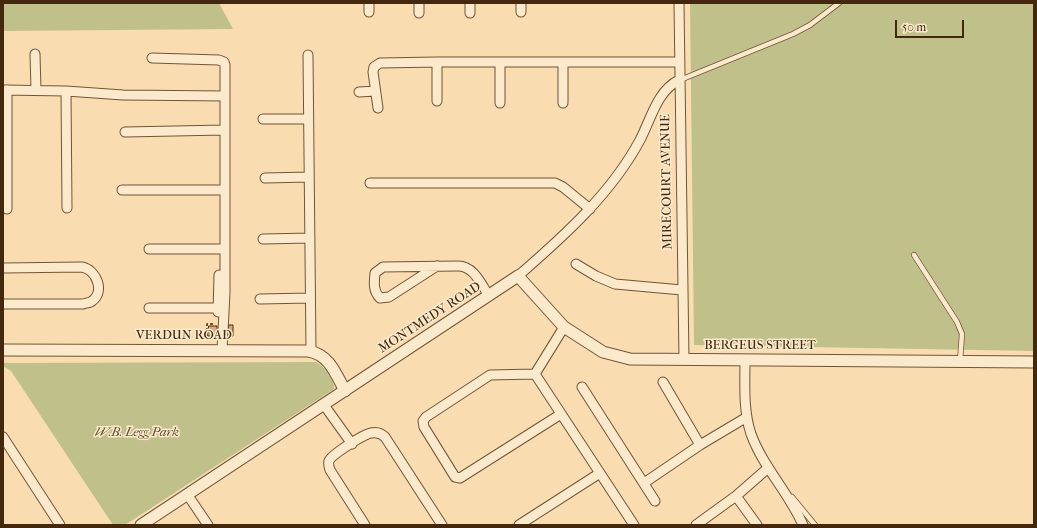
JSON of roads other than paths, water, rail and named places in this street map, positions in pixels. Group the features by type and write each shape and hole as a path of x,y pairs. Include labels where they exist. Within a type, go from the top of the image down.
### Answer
{"street":[{"path":"419,3 419,13"},
{"name":"MIRECOURT AVENUE","path":"679,3 684,360"},
{"path":"35,54 36,90"},
{"path":"308,56 311,351 320,354 334,368 345,391"},
{"path":"152,58 220,60 222,96 222,249 219,350"},
{"path":"436,102 437,62"},
{"path":"500,62 500,103"},
{"path":"563,103 564,62"},
{"path":"378,108 373,72 377,65 384,63 679,62"},
{"name":"MONTMEDY ROAD","path":"141,525 518,276 552,247 590,209 622,171 663,92 671,84 679,80"},
{"path":"7,210 5,90 66,91 124,95 222,96"},
{"path":"66,91 67,208"},
{"path":"359,92 375,91"},
{"path":"263,119 308,119"},
{"path":"125,132 222,130"},
{"path":"264,178 309,177"},
{"path":"370,183 555,183 563,186 590,209"},
{"path":"122,190 222,190"},
{"path":"263,239 310,238"},
{"path":"149,249 222,249"},
{"path":"576,264 596,276 615,284 682,290"},
{"path":"437,266 389,297 380,298 374,289 375,273 383,267 437,266 465,266 470,269 489,296"},
{"path":"3,268 82,267 90,269 95,273 98,282 96,296 92,301 83,304 3,304"},
{"name":"BERGEUS STREET","path":"518,276 564,327 603,352 630,359 1034,362"},
{"path":"260,299 310,298"},
{"path":"149,308 221,308"},
{"path":"219,350 217,324 221,308"},
{"path":"535,374 564,327"},
{"name":"VERDUN ROAD","path":"3,350 311,351"},
{"path":"745,360 747,417 757,447 768,468 778,480 803,525"},
{"path":"535,374 490,376 426,417 423,421 424,427 456,477 460,478 561,414"},
{"path":"535,374 634,525"},
{"path":"662,382 700,445"},
{"path":"582,387 655,501"},
{"path":"324,405 352,444"},
{"path":"644,483 700,445 747,417"},
{"path":"365,525 328,467 330,459 370,433 378,433 383,435 442,525"},
{"path":"3,438 60,525"},
{"path":"696,525 736,496 768,468"},
{"path":"519,525 600,473"},
{"path":"187,494 208,525"},
{"path":"736,496 757,525"}],"lane":[{"path":"679,80 793,34 810,25 839,3"},
{"path":"914,255 957,322 962,334 960,361"},
{"path":"778,480 815,525"}],"park label":[{"name":"W.B. Legg Park","path":"137,433"}]}
